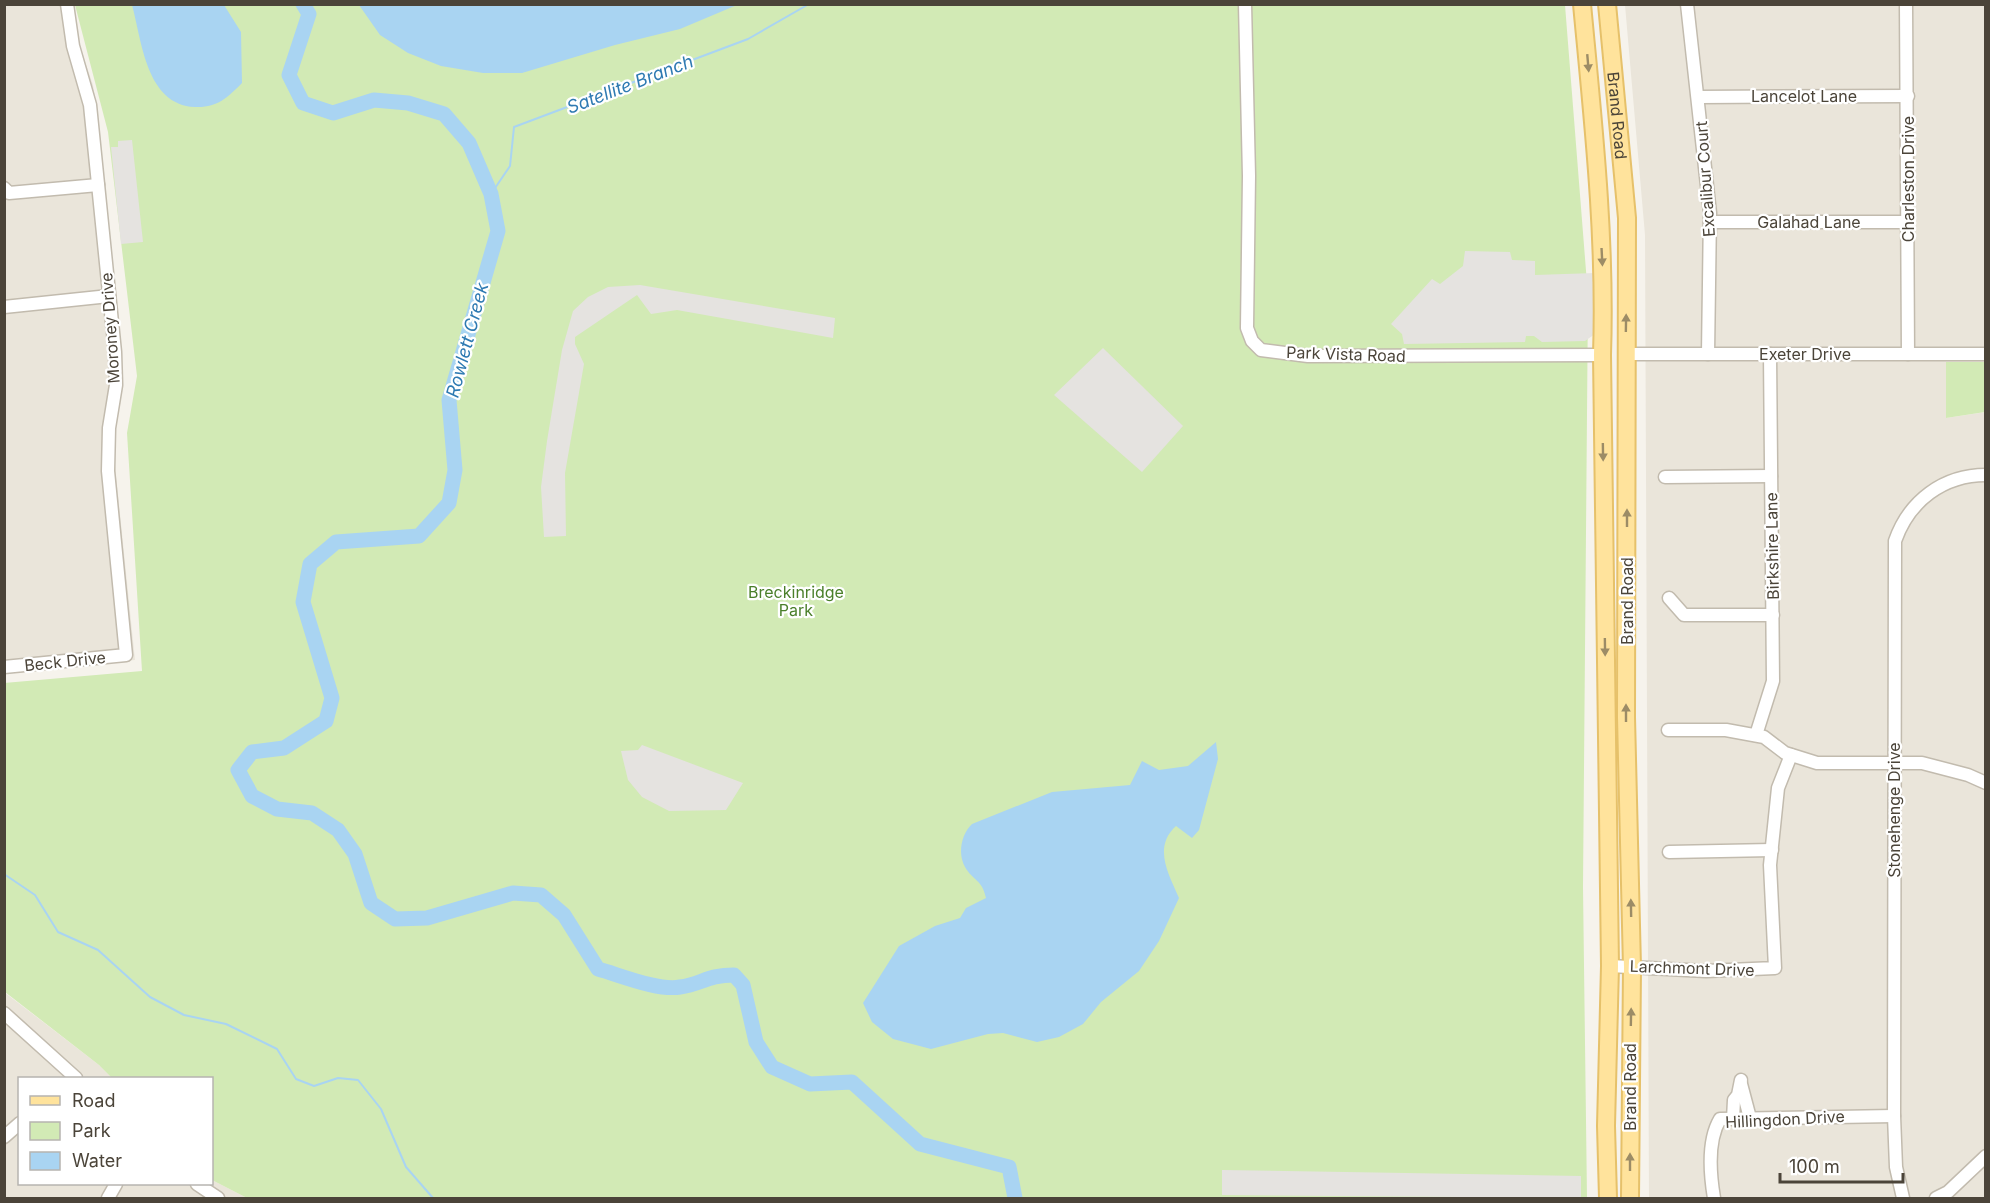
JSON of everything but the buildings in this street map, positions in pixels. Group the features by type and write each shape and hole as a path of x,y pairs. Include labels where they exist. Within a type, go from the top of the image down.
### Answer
{"main road":[{"name":"Brand Road","path":"1582,4 1594,128 1604,292 1602,355 1610,966 1606,1126 1608,1198"},
{"name":"Brand Road","path":"1607,4 1627,218 1626,717 1632,967 1630,1198"},
{"path":"1594,128 1619,124"},
{"path":"1602,355 1625,354"}],"street":[{"name":"Moroney Drive","path":"67,4 73,46 90,105 110,296 116,369 107,444 108,471 126,655"},
{"name":"Park Vista Road","path":"1245,4 1249,176 1247,328 1252,341 1261,350 1316,356 1602,355"},
{"name":"Excalibur Court","path":"1687,4 1699,97 1710,222 1708,354"},
{"name":"Charleston Drive","path":"1906,4 1908,354"},
{"name":"Lancelot Lane","path":"1699,97 1908,96"},
{"path":"4,188 9,193 98,184"},
{"name":"Galahad Lane","path":"1710,222 1908,222"},
{"path":"4,307 110,296"},
{"name":"Exeter Drive","path":"1625,354 1986,354"},
{"name":"Birkshire Lane","path":"1756,735 1773,681 1770,354"},
{"name":"Stonehenge Drive","path":"1903,1198 1896,1167 1894,1116 1895,541 1905,517 1923,497 1960,478 1986,475"},
{"path":"1665,477 1771,476"},
{"path":"1669,598 1684,615 1773,615"},
{"name":"Beck Drive","path":"4,667 126,655"},
{"path":"1668,730 1726,730 1756,735 1764,737 1791,755 1817,763 1894,762 1939,767 1986,783"},
{"path":"1669,852 1772,850 1778,788 1791,755"},
{"name":"Larchmont Drive","path":"1610,966 1706,971 1775,968 1772,850"},
{"path":"4,1013 60,1073"},
{"path":"1733,1119 1734,1100 1738,1095 1741,1080 1749,1118"},
{"name":"Hillingdon Drive","path":"1714,1198 1712,1172 1715,1128 1720,1119 1894,1116"},
{"path":"4,1137 18,1126"},
{"path":"1935,1198 1948,1192 1986,1156"},
{"path":"198,1185 218,1198"}],"shaded area":[{"path":"5,5 72,5 78,41 93,85 99,125 121,359 121,396 113,446 135,660 5,672"},
{"path":"1625,5 1985,5 1985,362 1946,362 1946,418 1986,412 1985,1198 1649,1198 1645,235"},
{"path":"132,140 143,242 121,244 111,147 118,147 118,141"},
{"path":"1465,251 1510,252 1512,260 1535,261 1535,275 1595,273 1595,334 1585,341 1542,342 1534,336 1526,336 1525,342 1404,344 1402,334 1391,324 1432,279 1440,284 1463,266"},
{"path":"640,285 835,318 833,338 677,310 651,314 637,295 575,337 575,344 584,364 565,473 566,536 544,537 541,487 562,350 573,311 588,297 608,287"},
{"path":"1103,348 1183,426 1142,472 1054,395"},
{"path":"642,745 743,783 726,810 669,811 642,797 628,780 621,751 638,750"},
{"path":"4,992 99,1065 111,1077 18,1077 18,1185 213,1185 213,1181 247,1198 5,1198"},
{"path":"1222,1170 1581,1176 1581,1198 1222,1195"}],"green space":[{"name":"Breckinridge Park","path":"75,5 1565,5 1588,296 1583,887 1587,1198 247,1198 213,1181 213,1077 111,1077 99,1065 5,992 4,683 142,671 127,433 137,376 108,132"},
{"path":"1946,362 1985,362 1985,412 1946,418"}],"water":[{"path":"132,5 224,5 241,32 242,83 226,97 210,106 195,107 179,104 166,95 156,83 149,69"},
{"path":"359,5 737,5 680,29 615,45 522,73 483,73 441,66 408,53 380,35"},
{"path":"1216,742 1218,759 1199,830 1192,838 1176,826 1165,843 1167,870 1179,898 1159,941 1139,971 1101,1002 1083,1024 1059,1037 1037,1042 1003,1033 988,1034 931,1049 893,1039 872,1022 863,1003 899,946 935,926 960,918 966,908 986,898 980,884 965,867 961,856 963,838 972,824 1052,792 1130,785 1142,761 1159,770 1188,766"}],"waterway":[{"name":"Rowlett Creek","path":"303,4 309,14 289,75 303,103 333,113 374,100 408,103 444,114 469,143 491,194 498,231 449,400 455,470 449,503 419,536 336,542 310,564 303,602 332,698 326,721 284,748 252,752 238,770 252,796 277,809 312,813 338,830 355,854 371,903 395,919 427,918 513,893 541,895 564,915 598,969 650,985 671,988 688,986 717,976 734,975 743,985 756,1042 772,1067 810,1084 852,1082 920,1144 1009,1167 1015,1198"},
{"name":"Satellite Branch","path":"491,194 510,166 514,127 748,39 809,4"},
{"path":"4,874 35,895 58,932 98,950 150,997 184,1015 226,1024 277,1049 296,1079 314,1086 338,1078 358,1080 381,1109 406,1167 433,1198"}]}
